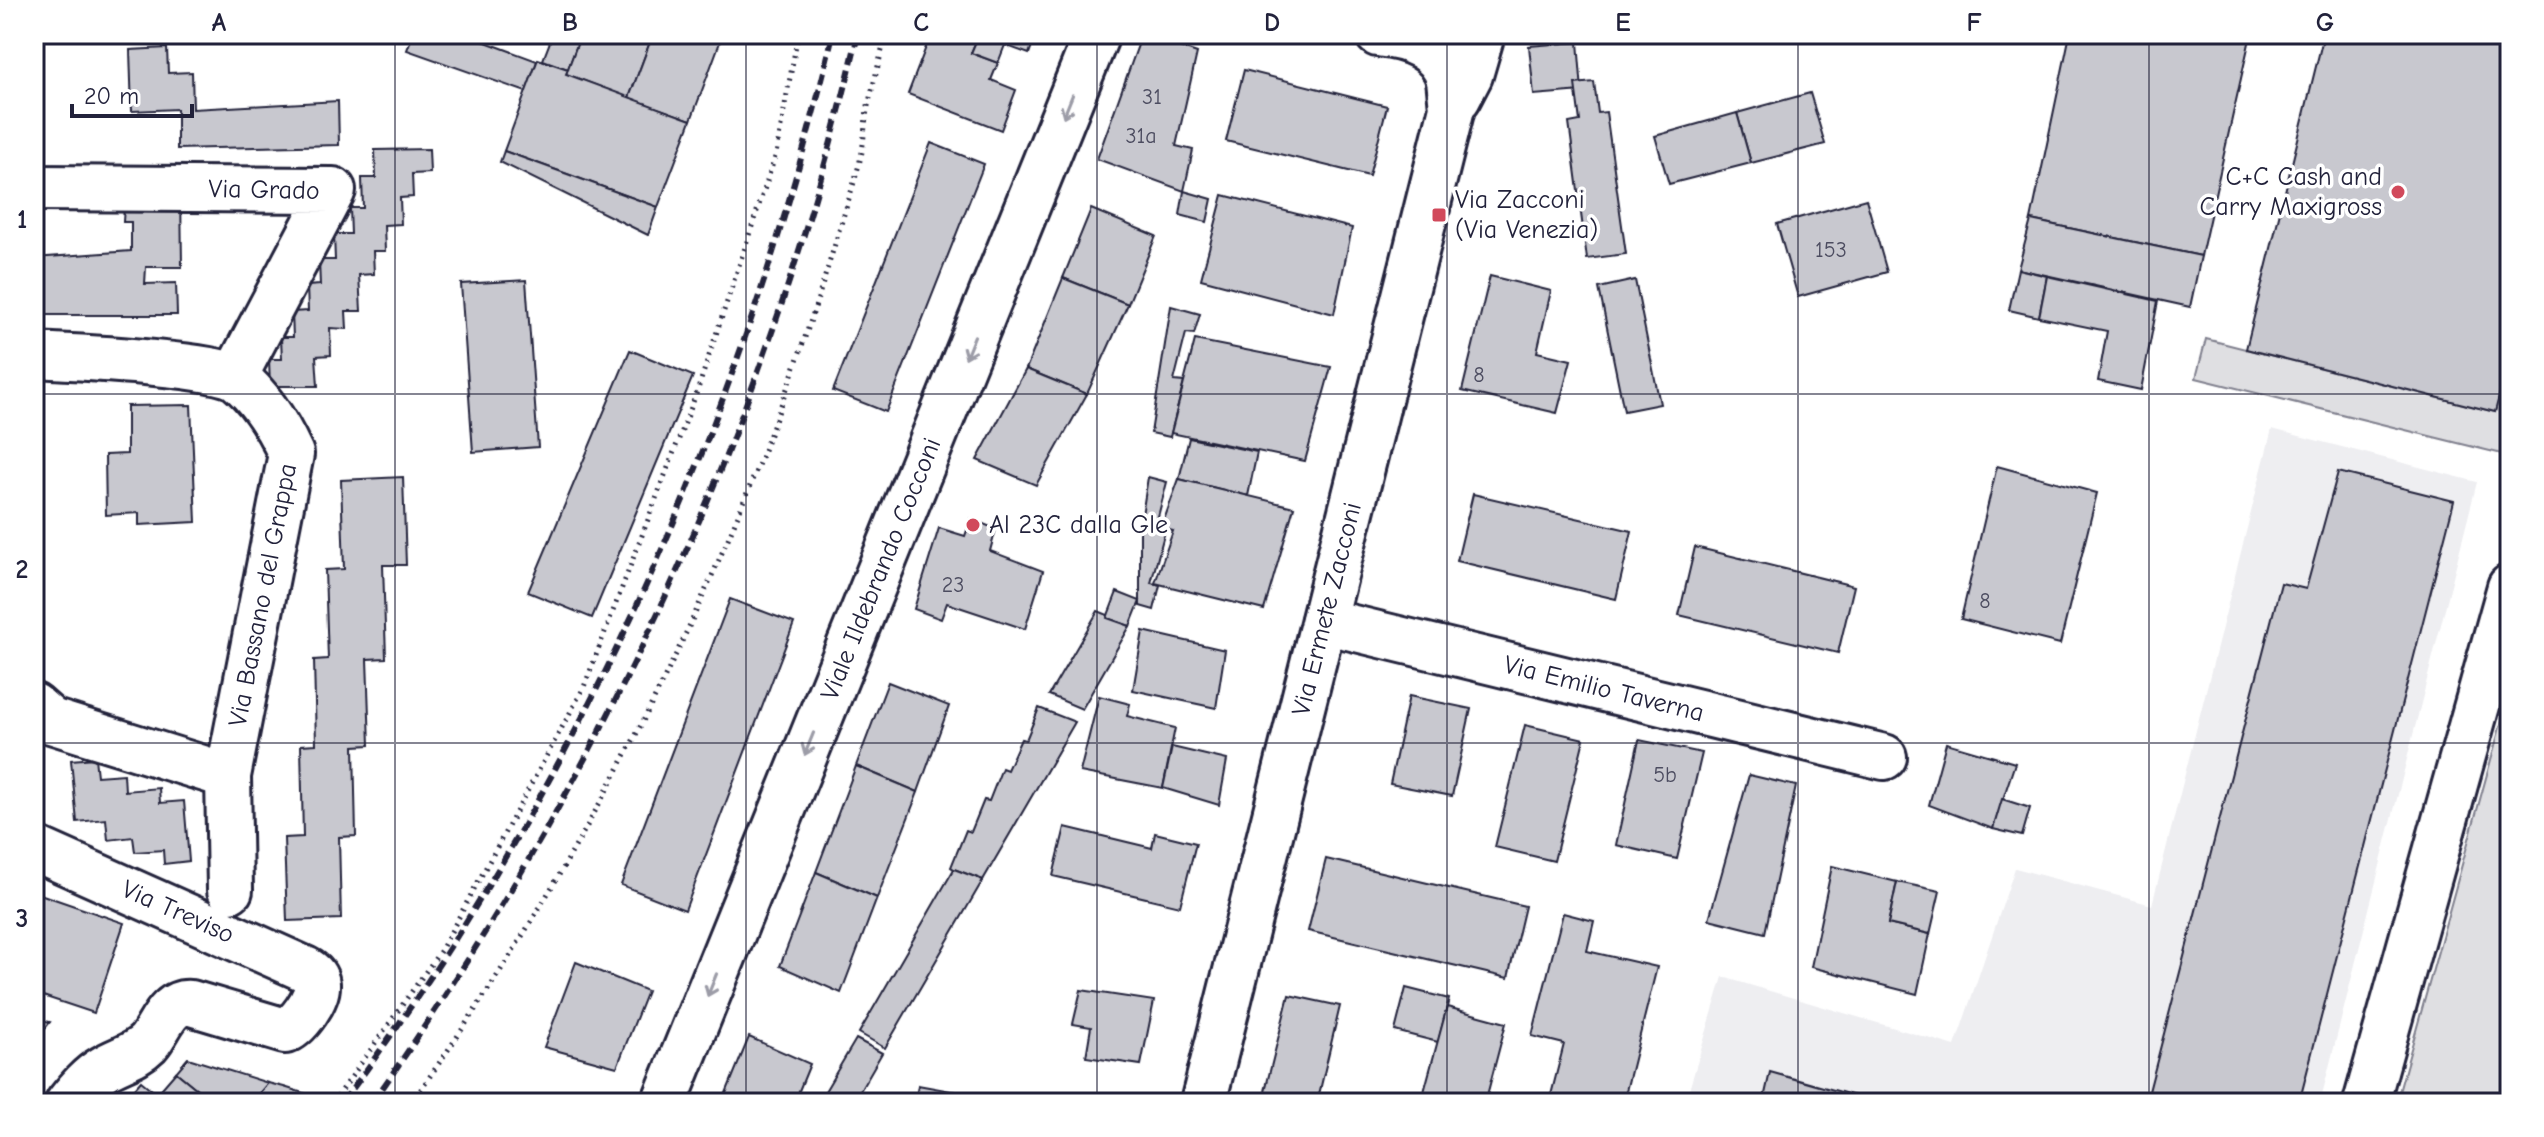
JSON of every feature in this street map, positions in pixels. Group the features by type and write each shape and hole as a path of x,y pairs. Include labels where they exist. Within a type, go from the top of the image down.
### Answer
{"street":[{"name":"Viale Ildebrando Cocconi","path":"664,1103 1097,34"},
{"path":"1378,34 1402,37 1424,47 1442,64 1450,97"},
{"name":"Via Ermete Zacconi","path":"1203,1103 1324,621 1450,97 1448,34"},
{"name":"Via Ermete Zacconi","path":"1450,97 1472,68 1482,34"},
{"name":"Via Grado","path":"34,188 333,190 235,376"},
{"path":"34,355 195,367 235,376"},
{"name":"Via Bassano del Grappa","path":"230,890 228,776 291,454 276,421 235,376"},
{"path":"2366,1103 2510,587"},
{"name":"Via Emilio Taverna","path":"1324,621 1884,757"},
{"path":"34,706 51,721 228,776"},
{"name":"Via Treviso","path":"34,848 305,969 311,972 317,983 315,994 299,1022 285,1031 191,1003 179,1003 169,1011 141,1050 93,1075 68,1103"}],"path":[{"path":"333,1103 441,950 584,687 698,389 771,169 798,34"},
{"path":"411,1103 481,1001 561,875 643,723 698,605 783,397 828,265 861,153 867,112 886,34"}],"shaded area":[{"path":"2206,339 2495,412 2510,353 2510,456 2196,378"},
{"path":"2272,429 2477,482 2320,1103 1685,1103 1723,977 1955,1046 2015,868 2152,905"},
{"path":"2510,691 2510,1103 2396,1103"}],"building":[{"path":"413,34 464,34 537,61 526,92 407,50"},
{"path":"553,34 581,34 568,69 543,60"},
{"path":"581,34 653,34 629,98 566,74"},
{"path":"653,34 723,34 691,120 629,98"},
{"path":"931,34 979,34 971,53 998,63 991,80 1016,90 1001,130 908,94"},
{"path":"979,34 1036,34 1029,54 1005,45 998,63 971,53"},
{"path":"1142,34 1197,53 1176,146 1193,150 1184,191 1097,159"},
{"path":"2070,34 2251,34 2201,256 2031,220"},
{"name":"C+C Cash and Carry Maxigross","path":"2324,34 2510,34 2510,353 2495,412 2246,349"},
{"path":"1578,42 1582,91 1534,95 1529,46"},
{"path":"167,48 168,73 192,72 193,109 338,101 339,145 177,149 177,109 132,111 130,50"},
{"path":"538,59 568,69 566,74 691,120 658,207 504,151"},
{"path":"1244,70 1387,106 1369,176 1226,141"},
{"path":"1594,82 1598,113 1606,112 1626,254 1587,259 1569,123 1580,121 1575,84"},
{"path":"1810,93 1825,144 1751,163 1737,113"},
{"path":"1737,113 1751,163 1669,184 1655,136"},
{"path":"931,143 984,164 886,412 833,391"},
{"path":"429,149 430,173 412,174 413,197 400,198 401,224 384,225 385,251 373,251 374,274 359,275 361,311 346,311 347,329 330,328 331,355 316,356 318,386 270,386 269,359 282,359 281,337 293,337 292,312 308,311 307,286 320,285 319,260 335,260 334,234 351,234 350,208 363,208 362,178 376,178 375,150"},
{"path":"504,151 658,207 648,235 500,162"},
{"path":"125,189 181,190 182,267 146,267 145,284 176,283 177,315 34,315 34,258 131,251 131,222 123,222"},
{"path":"1184,191 1212,199 1207,222 1180,215"},
{"path":"1223,195 1352,228 1334,314 1201,279"},
{"path":"1866,199 1887,272 1798,297 1777,224"},
{"path":"1091,209 1156,236 1128,304 1063,278"},
{"path":"2031,220 2201,256 2190,307 2018,269"},
{"path":"2018,269 2047,276 2039,317 2009,310"},
{"path":"1490,276 1551,291 1537,352 1571,360 1557,413 1462,391"},
{"path":"2047,276 2158,301 2141,390 2098,381 2107,331 2039,317"},
{"path":"1063,278 1128,304 1087,394 1026,369"},
{"path":"526,280 538,447 473,452 461,284"},
{"path":"1635,280 1660,404 1624,411 1599,288"},
{"path":"1171,306 1200,314 1194,334 1186,333 1174,381 1184,382 1170,437 1151,433"},
{"path":"1195,340 1331,367 1305,461 1171,433"},
{"path":"630,350 693,376 592,618 528,592"},
{"path":"1026,369 1087,394 1036,485 977,460"},
{"path":"191,405 196,522 139,525 139,513 106,515 105,455 127,454 127,406"},
{"path":"1189,438 1257,452 1248,496 1179,479"},
{"path":"1997,466 2097,493 2060,644 1961,619"},
{"path":"2338,472 2454,501 2299,1103 2146,1103 2281,583 2306,589"},
{"path":"403,477 406,565 383,565 386,658 367,659 370,745 354,746 356,836 339,837 341,919 287,921 284,838 303,837 301,745 316,744 314,660 328,659 325,570 344,569 341,480"},
{"path":"1148,477 1167,482 1155,528 1165,531 1151,583 1160,585 1154,610 1140,606 1140,528"},
{"path":"1179,479 1294,507 1264,610 1155,583 1173,531 1161,528"},
{"path":"1473,494 1632,531 1616,599 1457,561"},
{"path":"971,519 996,529 990,551 1043,571 1025,629 947,603 941,619 914,609 939,528 965,536"},
{"path":"1695,547 1854,586 1838,653 1679,615"},
{"path":"1117,592 1140,601 1130,626 1107,618"},
{"path":"730,599 794,623 685,910 621,885"},
{"path":"1098,611 1108,615 1107,618 1130,626 1082,709 1049,695"},
{"path":"1143,631 1225,650 1216,708 1133,690"},
{"path":"888,682 949,706 918,792 856,766"},
{"path":"1099,696 1130,704 1127,716 1175,728 1163,788 1080,772"},
{"path":"1409,696 1471,709 1452,796 1390,784"},
{"path":"1039,708 1075,722 983,880 954,869 951,867 966,830 971,832 984,800 989,801 1002,768 1007,770 1021,739 1026,740"},
{"path":"1525,725 1584,739 1554,861 1495,847"},
{"path":"1639,740 1702,753 1677,859 1616,845"},
{"path":"1946,743 2015,763 1993,829 1929,805"},
{"path":"1172,747 1227,760 1219,805 1163,788"},
{"path":"95,758 97,776 124,774 125,791 159,788 160,803 184,801 189,861 164,864 163,850 135,852 133,837 108,840 106,819 77,822 71,760"},
{"path":"856,766 918,792 877,898 816,872"},
{"path":"1749,775 1796,786 1765,933 1709,919"},
{"path":"2002,799 2030,808 2022,836 1993,829"},
{"path":"1065,827 1152,848 1155,833 1196,843 1180,906 1053,876"},
{"path":"1326,859 1525,906 1508,978 1308,931"},
{"path":"1832,866 1897,882 1888,924 1930,934 1917,994 1811,967"},
{"path":"954,869 983,880 885,1048 859,1033"},
{"path":"816,872 877,898 841,993 780,966"},
{"path":"1897,882 1940,891 1930,934 1888,924"},
{"path":"34,892 124,923 94,1013 34,993"},
{"path":"1563,913 1594,921 1587,951 1657,967 1623,1103 1549,1103 1564,1044 1532,1036"},
{"path":"576,962 647,991 617,1067 544,1047"},
{"path":"1406,988 1449,999 1438,1042 1395,1031"},
{"path":"1081,990 1154,1001 1141,1065 1086,1057 1091,1027 1073,1024"},
{"path":"1289,995 1340,1006 1317,1103 1298,1103 1264,1095"},
{"path":"1447,1007 1506,1023 1485,1103 1421,1103"},
{"path":"34,1018 50,1022 34,1042"},
{"path":"749,1037 810,1064 794,1103 722,1103"},
{"path":"856,1039 882,1053 853,1103 818,1103"},
{"path":"188,1058 268,1083 251,1103 214,1103 176,1072"},
{"path":"176,1072 214,1103 149,1103"},
{"path":"1770,1072 1880,1103 1763,1103"},
{"path":"141,1081 157,1094 149,1103 122,1103"},
{"path":"268,1083 319,1098 315,1103 251,1103"},
{"path":"918,1085 1016,1103 915,1103"}],"railway":[{"path":"342,1103 427,982 506,857 577,727 642,594 700,457 752,318 796,177 833,34"},
{"path":"372,1103 455,979 532,853 603,724 668,592 725,457 776,319 821,178 858,34"}],"place":[{"name":"C+C Cash and Carry Maxigross","path":"2398,192"},
{"name":"Via Zacconi (Via Venezia)","path":"1439,215"},
{"name":"Al 23C dalla Gle","path":"973,525"}]}
